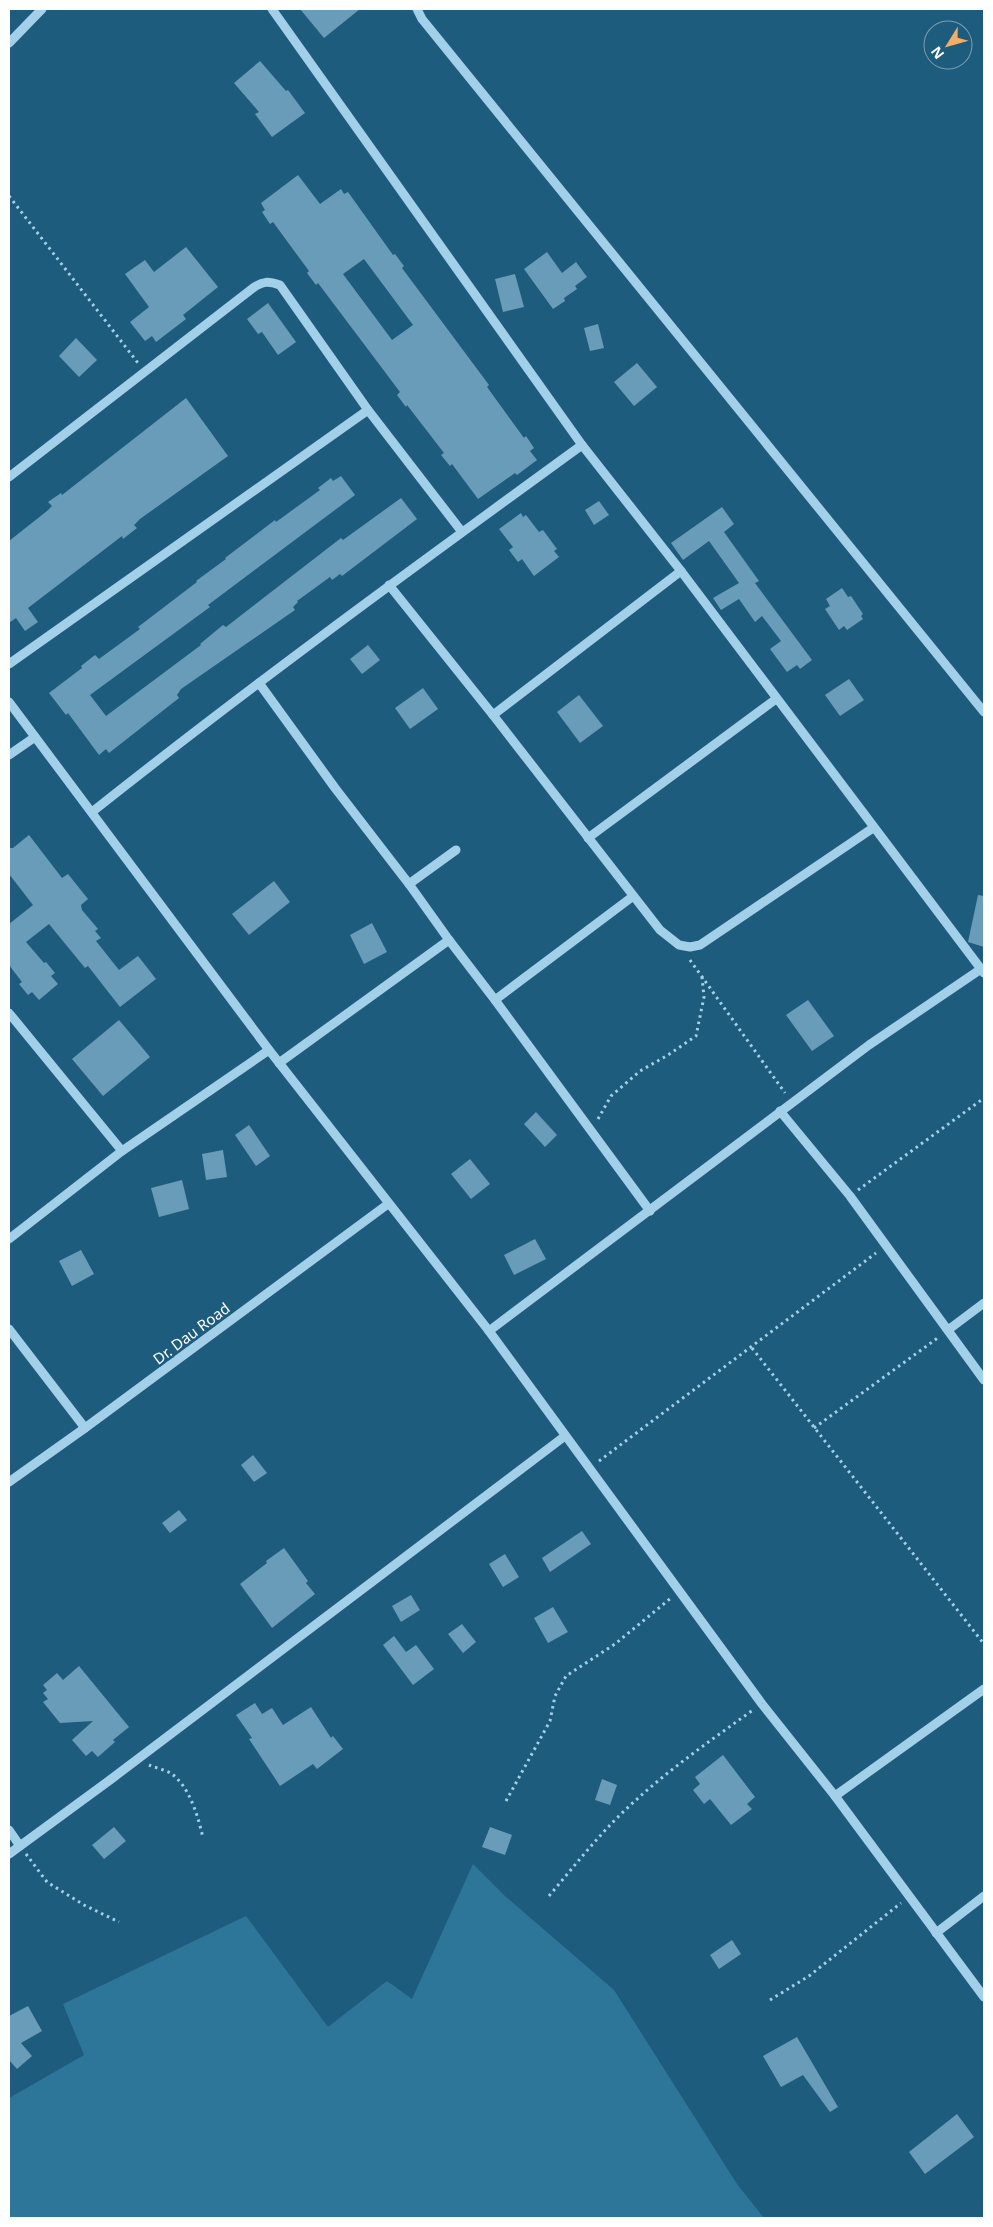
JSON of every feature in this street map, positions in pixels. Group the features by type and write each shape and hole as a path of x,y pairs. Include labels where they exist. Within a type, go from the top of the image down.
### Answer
{"street":[{"path":"9,42 42,9"},
{"path":"272,9 582,446 681,571 872,828 983,971 869,1045 489,1331"},
{"path":"417,9 428,26 984,712"},
{"path":"9,476 263,281 280,285 368,410 462,532"},
{"path":"9,664 368,410"},
{"path":"92,812 389,585 582,446"},
{"path":"493,715 681,571"},
{"path":"389,585 493,715 632,897 660,930 679,945 690,948 700,945 722,932 872,828"},
{"path":"259,683 650,1211"},
{"path":"588,838 776,698"},
{"path":"9,702 269,1050 489,1331 762,1704 835,1796 984,1997"},
{"path":"9,755 35,737"},
{"path":"409,884 456,850"},
{"path":"495,1000 632,897"},
{"path":"279,1063 449,940"},
{"path":"9,1013 122,1151"},
{"path":"9,1239 122,1151 269,1050"},
{"path":"780,1111 850,1196 984,1380"},
{"name":"Dr. Dau Road","path":"9,1482 388,1204"},
{"path":"948,1330 984,1303"},
{"path":"9,1329 85,1428"},
{"path":"9,1854 137,1760 565,1436"},
{"path":"835,1796 984,1689"},
{"path":"9,1830 20,1846"},
{"path":"936,1933 984,1896"}],"path":[{"path":"9,196 145,372"},
{"path":"679,945 792,1102"},
{"path":"591,1130 612,1096 633,1077 696,1036 704,997 702,977"},
{"path":"850,1196 984,1098"},
{"path":"589,1469 752,1348 886,1245"},
{"path":"814,1428 948,1330"},
{"path":"752,1348 984,1644"},
{"path":"506,1801 550,1721 555,1696 566,1676 615,1644 680,1591"},
{"path":"549,1896 613,1822 646,1792 711,1740 762,1704"},
{"path":"137,1760 171,1773 189,1798 198,1818 203,1838"},
{"path":"20,1846 47,1882 84,1905 119,1922"},
{"path":"770,2000 809,1976 910,1897"}],"shaded area":[{"path":"473,1864 505,1896 614,1990 737,2184 764,2218 9,2218 9,2098 84,2055 63,2004 246,1916 328,2027 387,1981 412,1999"}],"building":[{"path":"300,9 360,9 324,38"},
{"path":"260,61 286,91 288,90 305,113 272,137 255,114 259,112 234,83"},
{"path":"298,175 320,204 341,189 344,194 348,192 393,255 395,254 404,266 402,268 489,385 487,387 524,438 526,436 534,448 530,451 537,460 478,499 452,464 450,466 441,455 444,453 397,395 400,392 318,283 316,285 307,273 309,271 273,222 270,224 262,212 265,210 261,203","holes":["364,259 413,325 392,340 343,274"]},
{"path":"186,247 218,287 183,315 186,319 156,342 152,336 145,341 130,322 149,307 125,274 145,260 154,272"},
{"path":"547,252 562,273 576,262 587,277 575,286 577,289 564,298 565,301 553,309 524,269"},
{"path":"515,274 524,307 503,312 495,279"},
{"path":"268,303 296,342 278,355 262,332 258,334 247,319"},
{"path":"598,324 604,348 590,351 584,328"},
{"path":"76,338 97,360 79,377 59,356"},
{"path":"637,363 657,387 634,406 614,382"},
{"path":"186,398 228,456 140,519 134,525 137,528 123,539 122,536 28,608 38,622 25,631 16,618 9,623 9,541 52,506 48,502 61,493 62,495"},
{"path":"341,476 355,495 208,605 210,607 90,695 106,716 201,645 223,625 226,627 341,538 343,540 401,498 417,519 342,576 340,574 332,580 330,577 297,601 293,607 295,610 181,689 177,695 179,698 109,753 106,749 99,755 68,713 66,715 49,693 82,668 81,666 95,655 99,659 140,629 138,627 225,558 275,520 276,522 320,490 318,488 331,478 333,481"},
{"path":"599,501 609,515 594,525 585,510"},
{"path":"722,507 734,524 724,532 759,581 755,583 812,660 800,669 797,665 787,672 770,649 781,641 762,616 755,622 739,599 721,610 713,598 739,583 709,541 683,560 671,543"},
{"path":"521,513 523,517 526,515 539,532 543,530 557,549 554,551 559,557 534,576 522,559 518,562 509,550 513,547 499,529"},
{"path":"842,588 848,597 851,596 863,614 861,616 863,619 847,630 844,626 839,630 825,609 830,606 826,599"},
{"path":"368,645 380,660 362,674 350,659"},
{"path":"849,679 864,700 840,716 825,695"},
{"path":"423,688 438,709 410,729 395,708"},
{"path":"579,695 603,726 580,743 557,712"},
{"path":"29,835 62,878 68,874 88,899 81,905 82,910 98,929 95,931 101,938 96,941 119,970 138,956 156,979 120,1007 88,966 85,968 49,924 26,942 55,973 51,976 58,984 39,1000 32,992 28,995 19,984 22,982 9,965 9,924 33,905 9,874 9,848 13,848"},
{"path":"274,881 290,902 249,935 232,914"},
{"path":"978,895 984,896 984,947 968,942"},
{"path":"372,923 387,952 364,964 350,935"},
{"path":"808,1000 834,1036 812,1051 786,1015"},
{"path":"119,1020 150,1057 103,1096 72,1059"},
{"path":"536,1112 557,1135 545,1147 524,1124"},
{"path":"249,1125 270,1156 256,1166 235,1135"},
{"path":"223,1150 227,1177 206,1180 202,1154"},
{"path":"470,1159 490,1184 471,1199 451,1174"},
{"path":"182,1180 189,1209 159,1217 151,1188"},
{"path":"535,1239 546,1259 514,1275 504,1255"},
{"path":"81,1250 94,1274 72,1286 59,1261"},
{"path":"253,1455 267,1473 254,1482 241,1465"},
{"path":"179,1510 187,1520 170,1533 162,1523"},
{"path":"582,1531 591,1544 550,1572 542,1558"},
{"path":"284,1548 315,1594 272,1628 240,1584"},
{"path":"505,1554 519,1577 503,1587 489,1564"},
{"path":"411,1595 420,1610 401,1622 392,1606"},
{"path":"553,1607 568,1632 548,1643 534,1618"},
{"path":"462,1624 476,1642 463,1653 448,1634"},
{"path":"394,1636 406,1652 416,1645 434,1669 413,1685 383,1645"},
{"path":"79,1666 129,1727 113,1740 115,1742 98,1757 92,1751 86,1756 72,1740 93,1721 60,1723 43,1702 48,1699 43,1693 47,1690 43,1685 57,1673 63,1680"},
{"path":"255,1703 262,1714 272,1708 283,1725 311,1707 331,1738 333,1736 343,1749 317,1769 313,1764 280,1786 249,1739 252,1738 236,1715"},
{"path":"723,1755 755,1797 747,1804 752,1809 731,1825 710,1799 704,1804 693,1790 700,1784 695,1777"},
{"path":"602,1779 617,1785 610,1805 595,1800"},
{"path":"114,1827 126,1841 104,1859 92,1845"},
{"path":"490,1827 512,1835 505,1855 482,1847"},
{"path":"732,1940 741,1954 719,1969 710,1955"},
{"path":"28,2006 42,2031 21,2043 32,2056 17,2069 9,2060 9,2016"},
{"path":"797,2037 838,2107 830,2112 803,2075 781,2087 763,2056"},
{"path":"957,2114 974,2137 925,2174 909,2152"}]}
